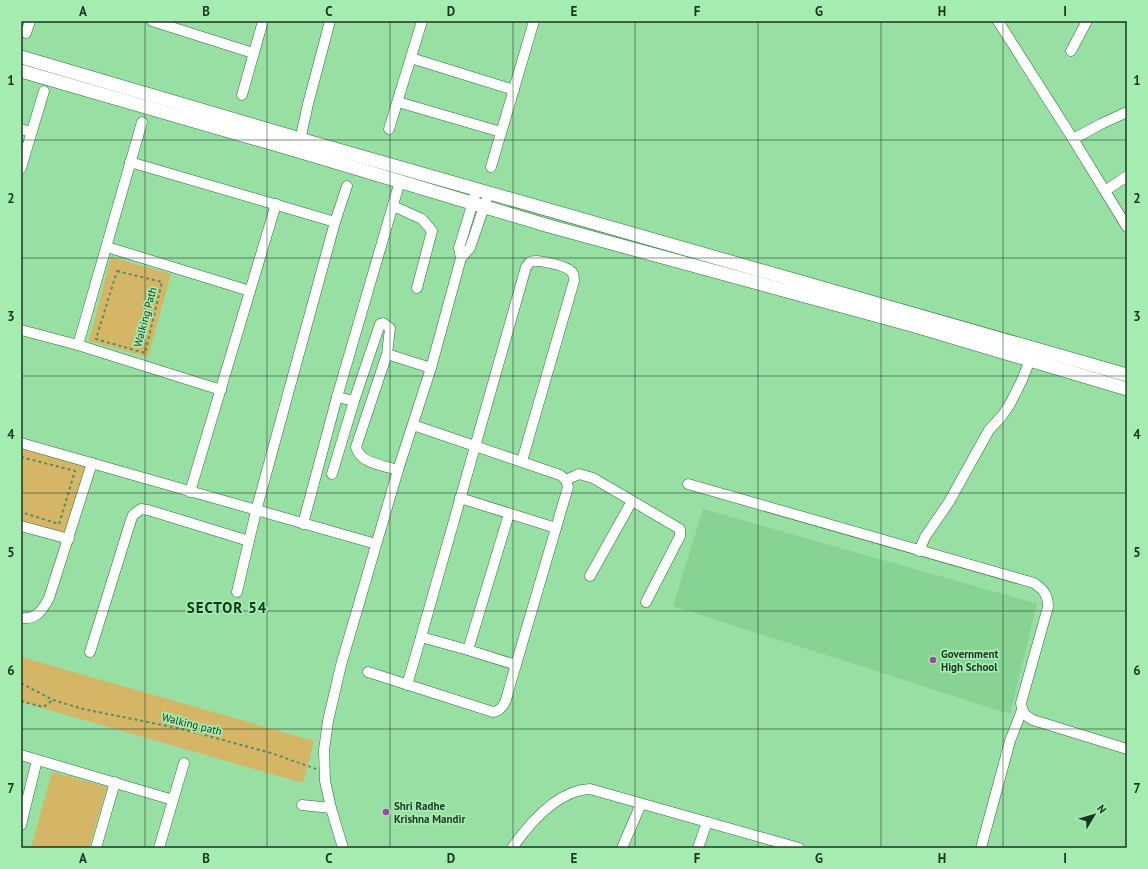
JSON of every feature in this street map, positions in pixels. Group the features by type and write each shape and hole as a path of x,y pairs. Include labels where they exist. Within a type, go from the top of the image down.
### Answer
{"main road":[{"path":"21,57 299,145 400,181 478,206 564,231 915,326 1127,389"},
{"path":"21,71 299,145 483,191 1127,375"}],"street":[{"path":"26,33 30,21"},
{"path":"152,21 164,23 253,53"},
{"path":"242,95 263,21"},
{"path":"299,145 308,104 330,21"},
{"path":"389,129 422,21"},
{"path":"491,167 534,21"},
{"path":"1071,51 1087,21"},
{"path":"1001,22 1127,227"},
{"path":"411,58 514,90"},
{"path":"21,168 44,91"},
{"path":"398,102 501,132"},
{"path":"1073,139 1100,124 1127,112"},
{"path":"78,345 142,122"},
{"path":"21,129 31,132"},
{"path":"130,162 335,222"},
{"path":"1105,191 1127,176"},
{"path":"303,524 337,397 400,181"},
{"path":"237,592 256,511 335,222 347,186"},
{"path":"343,848 331,808 325,781 324,750 330,714 341,665 376,544 431,368 461,258 470,248 478,206 483,191"},
{"path":"190,492 276,204"},
{"path":"392,206 422,219 432,231 417,288"},
{"path":"107,247 250,291"},
{"path":"407,685 526,267 532,260 566,268 572,272 574,281 522,461"},
{"path":"332,474 378,328 380,324 383,323 390,328 391,332 387,354 356,447 358,452 366,460 398,470"},
{"path":"21,330 78,345 221,390"},
{"path":"387,354 431,368"},
{"path":"919,551 926,537 949,502 989,430 1002,416 1010,404 1030,360"},
{"path":"337,397 354,401"},
{"path":"368,672 493,712 503,708 568,487 566,480 560,475 413,425"},
{"path":"21,442 256,511 376,544"},
{"path":"21,618 27,619 34,617 43,610 69,539 92,463"},
{"path":"566,480 579,474 593,478 680,529 680,536 646,602"},
{"path":"688,484 1034,583 1046,592 1048,607 1021,703 1022,710 1026,716 1033,720 1127,749"},
{"path":"460,498 556,528"},
{"path":"590,576 632,501"},
{"path":"90,652 131,520 136,512 142,509 148,510 249,541"},
{"path":"468,650 509,514"},
{"path":"21,526 69,539"},
{"path":"421,637 516,665"},
{"path":"981,848 1010,741 1022,710"},
{"path":"21,755 173,800"},
{"path":"21,825 37,760"},
{"path":"159,848 184,763"},
{"path":"96,848 115,782"},
{"path":"512,848 528,827 547,809 564,796 575,791 590,789 798,848"},
{"path":"622,848 641,804"},
{"path":"302,806 331,808"},
{"path":"698,848 707,822"}],"path":[{"name":"Walking Path","path":"117,271 162,282 145,353 96,339 117,271"},
{"path":"21,457 75,471 59,524 21,512"},
{"name":"Walking path","path":"21,683 53,700 83,708 182,729 271,753 325,772"},
{"path":"21,701 43,707 53,700"}],"shaded area":[{"path":"111,257 171,274 148,357 89,341"},
{"path":"21,443 92,463 69,539 21,526"},
{"name":"Government High School","path":"703,509 1037,604 1010,714 673,606"},
{"path":"21,657 314,741 303,783 21,702"},
{"path":"52,772 107,787 89,848 31,848"}],"place":[{"name":"Government High School","path":"933,660"},
{"name":"Shri Radhe Krishna Mandir","path":"386,812"}],"district":[{"name":"SECTOR 54","path":"227,607"}]}
